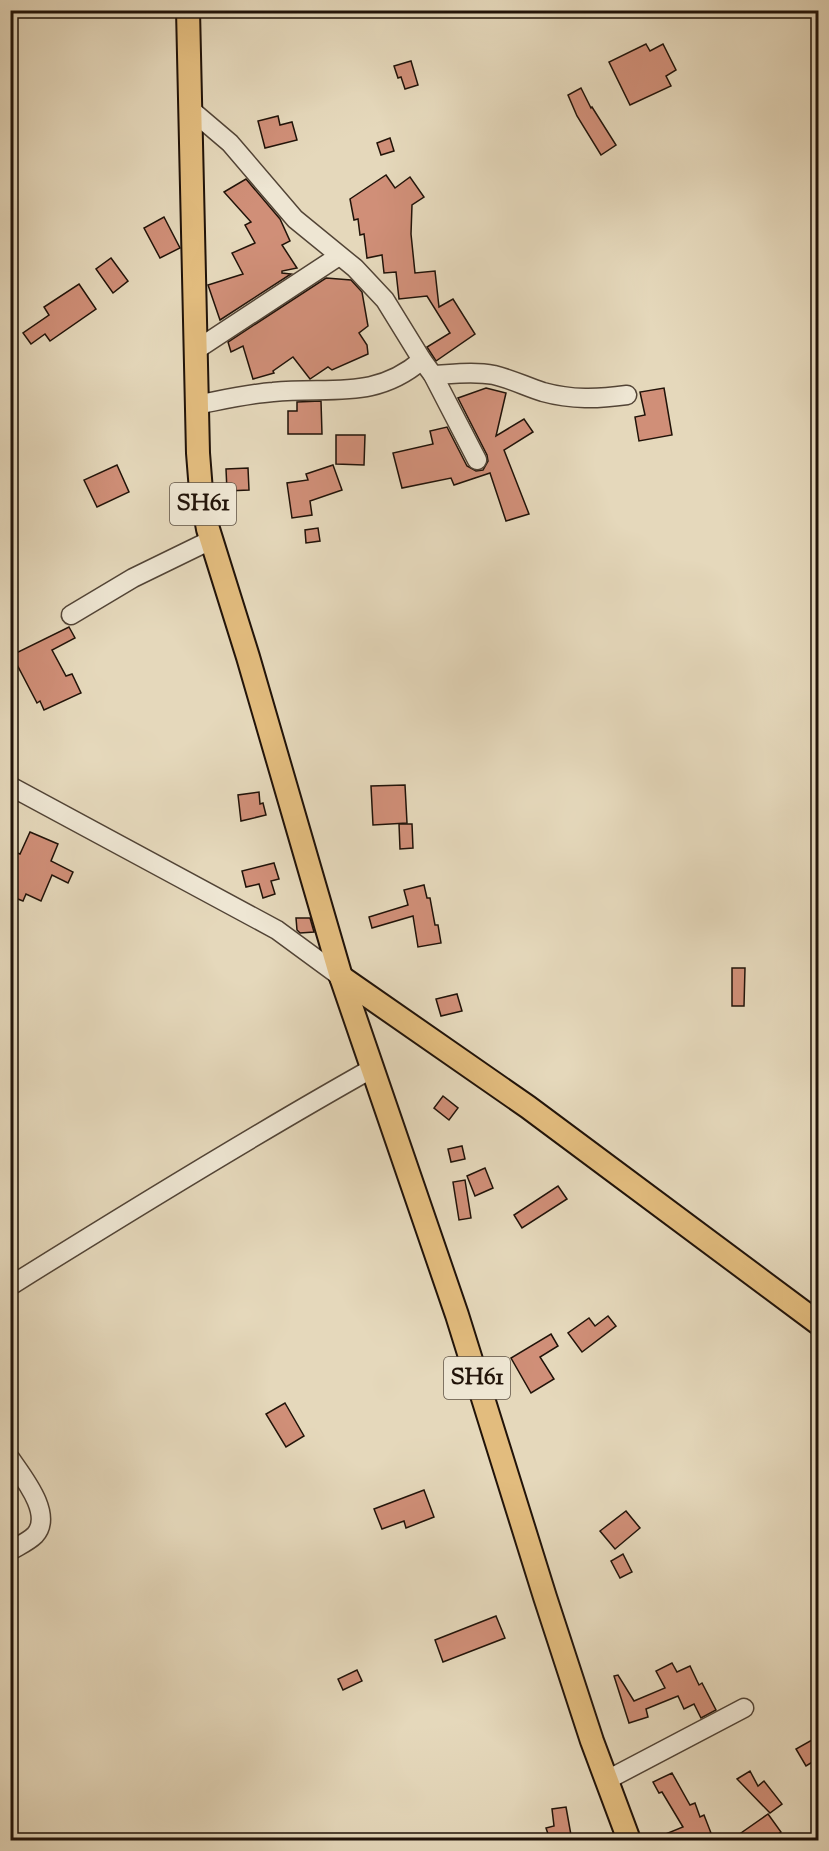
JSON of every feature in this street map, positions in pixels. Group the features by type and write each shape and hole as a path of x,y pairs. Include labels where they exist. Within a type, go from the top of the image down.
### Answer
{"main road":[{"name":"SH61","path":"188,10 196,405 201,491 211,540 341,977 457,1315 592,1742 629,1840"},
{"path":"341,977 528,1107 819,1323"}],"street":[{"path":"190,109 230,143 295,219 355,268 385,300 433,375 477,460"},
{"path":"196,350 339,256"},
{"path":"196,405 274,392 357,389 374,386 397,377 422,360"},
{"path":"433,375 466,373 492,375 549,393 582,399 627,395"},
{"path":"71,615 133,578 211,540"},
{"path":"10,786 277,930 341,977"},
{"path":"10,1286 278,1121 373,1068"},
{"path":"10,1458 35,1497 41,1518 40,1527 35,1534 10,1551"},
{"path":"608,1780 744,1708"}],"building":[{"path":"646,44 650,51 663,44 676,70 666,76 671,86 630,105 609,62"},
{"path":"411,61 418,85 405,89 394,66"},
{"path":"581,88 591,108 616,145 601,155 577,116 568,95"},
{"path":"278,116 280,125 292,122 297,140 265,148 258,121"},
{"path":"390,138 394,151 381,155 377,143"},
{"path":"386,175 395,188 410,177 424,197 412,205 411,234 415,273 435,271 439,307 453,299 475,334 436,361 427,347 450,333 427,296 399,299 396,272 384,273 382,255 367,258 364,234 360,235 358,219 354,220 350,199"},
{"path":"246,179 280,219 290,241 282,245 297,268 282,271 282,273 291,274 220,320 208,285 243,274 232,253 255,243 245,225 251,222 224,192"},
{"path":"164,217 180,248 160,258 144,228"},
{"path":"111,258 128,281 113,293 96,269"},
{"path":"326,278 351,280 362,292 368,326 359,333 367,345 368,354 332,370 328,367 310,379 293,357 273,371 274,373 253,379 243,346 231,352 228,342"},
{"path":"79,284 96,309 50,341 45,334 31,344 23,333 49,315 44,307"},
{"path":"486,388 506,393 496,436 524,419 533,432 504,450 529,514 506,521 490,473 454,485 451,478 402,488 393,453 433,444 430,431 447,427 467,466 476,471 483,470 488,461 487,455 458,398"},
{"path":"664,388 672,435 639,441 635,417 645,415 640,392"},
{"path":"321,401 322,434 288,434 288,411 297,411 297,402"},
{"path":"336,435 365,435 364,465 336,464"},
{"path":"117,465 129,492 97,507 84,480"},
{"path":"333,465 342,490 310,501 312,515 292,518 287,483 308,480 306,474"},
{"path":"248,468 249,490 227,491 226,469"},
{"path":"318,528 320,541 306,543 305,530"},
{"path":"69,627 75,638 52,650 66,676 72,674 81,693 44,710 40,701 37,703 12,655"},
{"path":"405,785 407,823 373,825 371,786"},
{"path":"259,792 260,804 263,803 266,815 241,821 238,795"},
{"path":"399,824 412,824 413,848 400,849"},
{"path":"30,832 58,844 51,861 73,872 68,883 52,875 41,901 26,894 23,901 10,896 10,850 20,854"},
{"path":"274,863 279,879 271,881 275,894 263,898 259,884 246,887 242,871"},
{"path":"424,885 427,898 430,898 435,925 438,925 441,943 418,947 413,916 372,928 369,917 408,905 404,890"},
{"path":"296,918 310,918 314,932 300,933 297,930"},
{"path":"732,968 745,968 744,1006 732,1006"},
{"path":"457,994 462,1011 441,1016 436,999"},
{"path":"443,1096 458,1108 449,1120 434,1108"},
{"path":"462,1146 465,1159 451,1162 448,1149"},
{"path":"485,1168 493,1188 475,1196 467,1176"},
{"path":"465,1180 471,1218 459,1220 453,1182"},
{"path":"558,1186 567,1199 522,1228 514,1215"},
{"path":"608,1316 616,1326 582,1352 568,1333 589,1318 595,1326"},
{"path":"551,1334 558,1346 540,1357 554,1379 531,1393 511,1358"},
{"path":"285,1403 304,1436 286,1447 266,1414"},
{"path":"424,1490 434,1517 406,1528 404,1521 382,1529 374,1509"},
{"path":"626,1511 640,1528 615,1549 600,1531"},
{"path":"623,1554 632,1572 620,1578 611,1561"},
{"path":"496,1616 505,1638 443,1662 435,1640"},
{"path":"672,1663 677,1672 690,1666 699,1685 702,1683 716,1710 701,1718 694,1704 684,1709 678,1696 646,1709 648,1717 629,1723 614,1676 618,1675 634,1701 665,1688 656,1671"},
{"path":"357,1670 362,1681 343,1690 338,1679"},
{"path":"819,1736 819,1758 806,1766 796,1749"},
{"path":"750,1771 758,1786 764,1781 782,1804 770,1813 737,1779"},
{"path":"672,1773 690,1805 695,1803 700,1817 704,1815 711,1833 692,1840 651,1840 683,1827 662,1792 659,1793 653,1782"},
{"path":"566,1807 571,1835 564,1837 565,1840 550,1840 546,1828 554,1826 552,1809"},
{"path":"768,1814 781,1832 770,1840 731,1840"}]}
